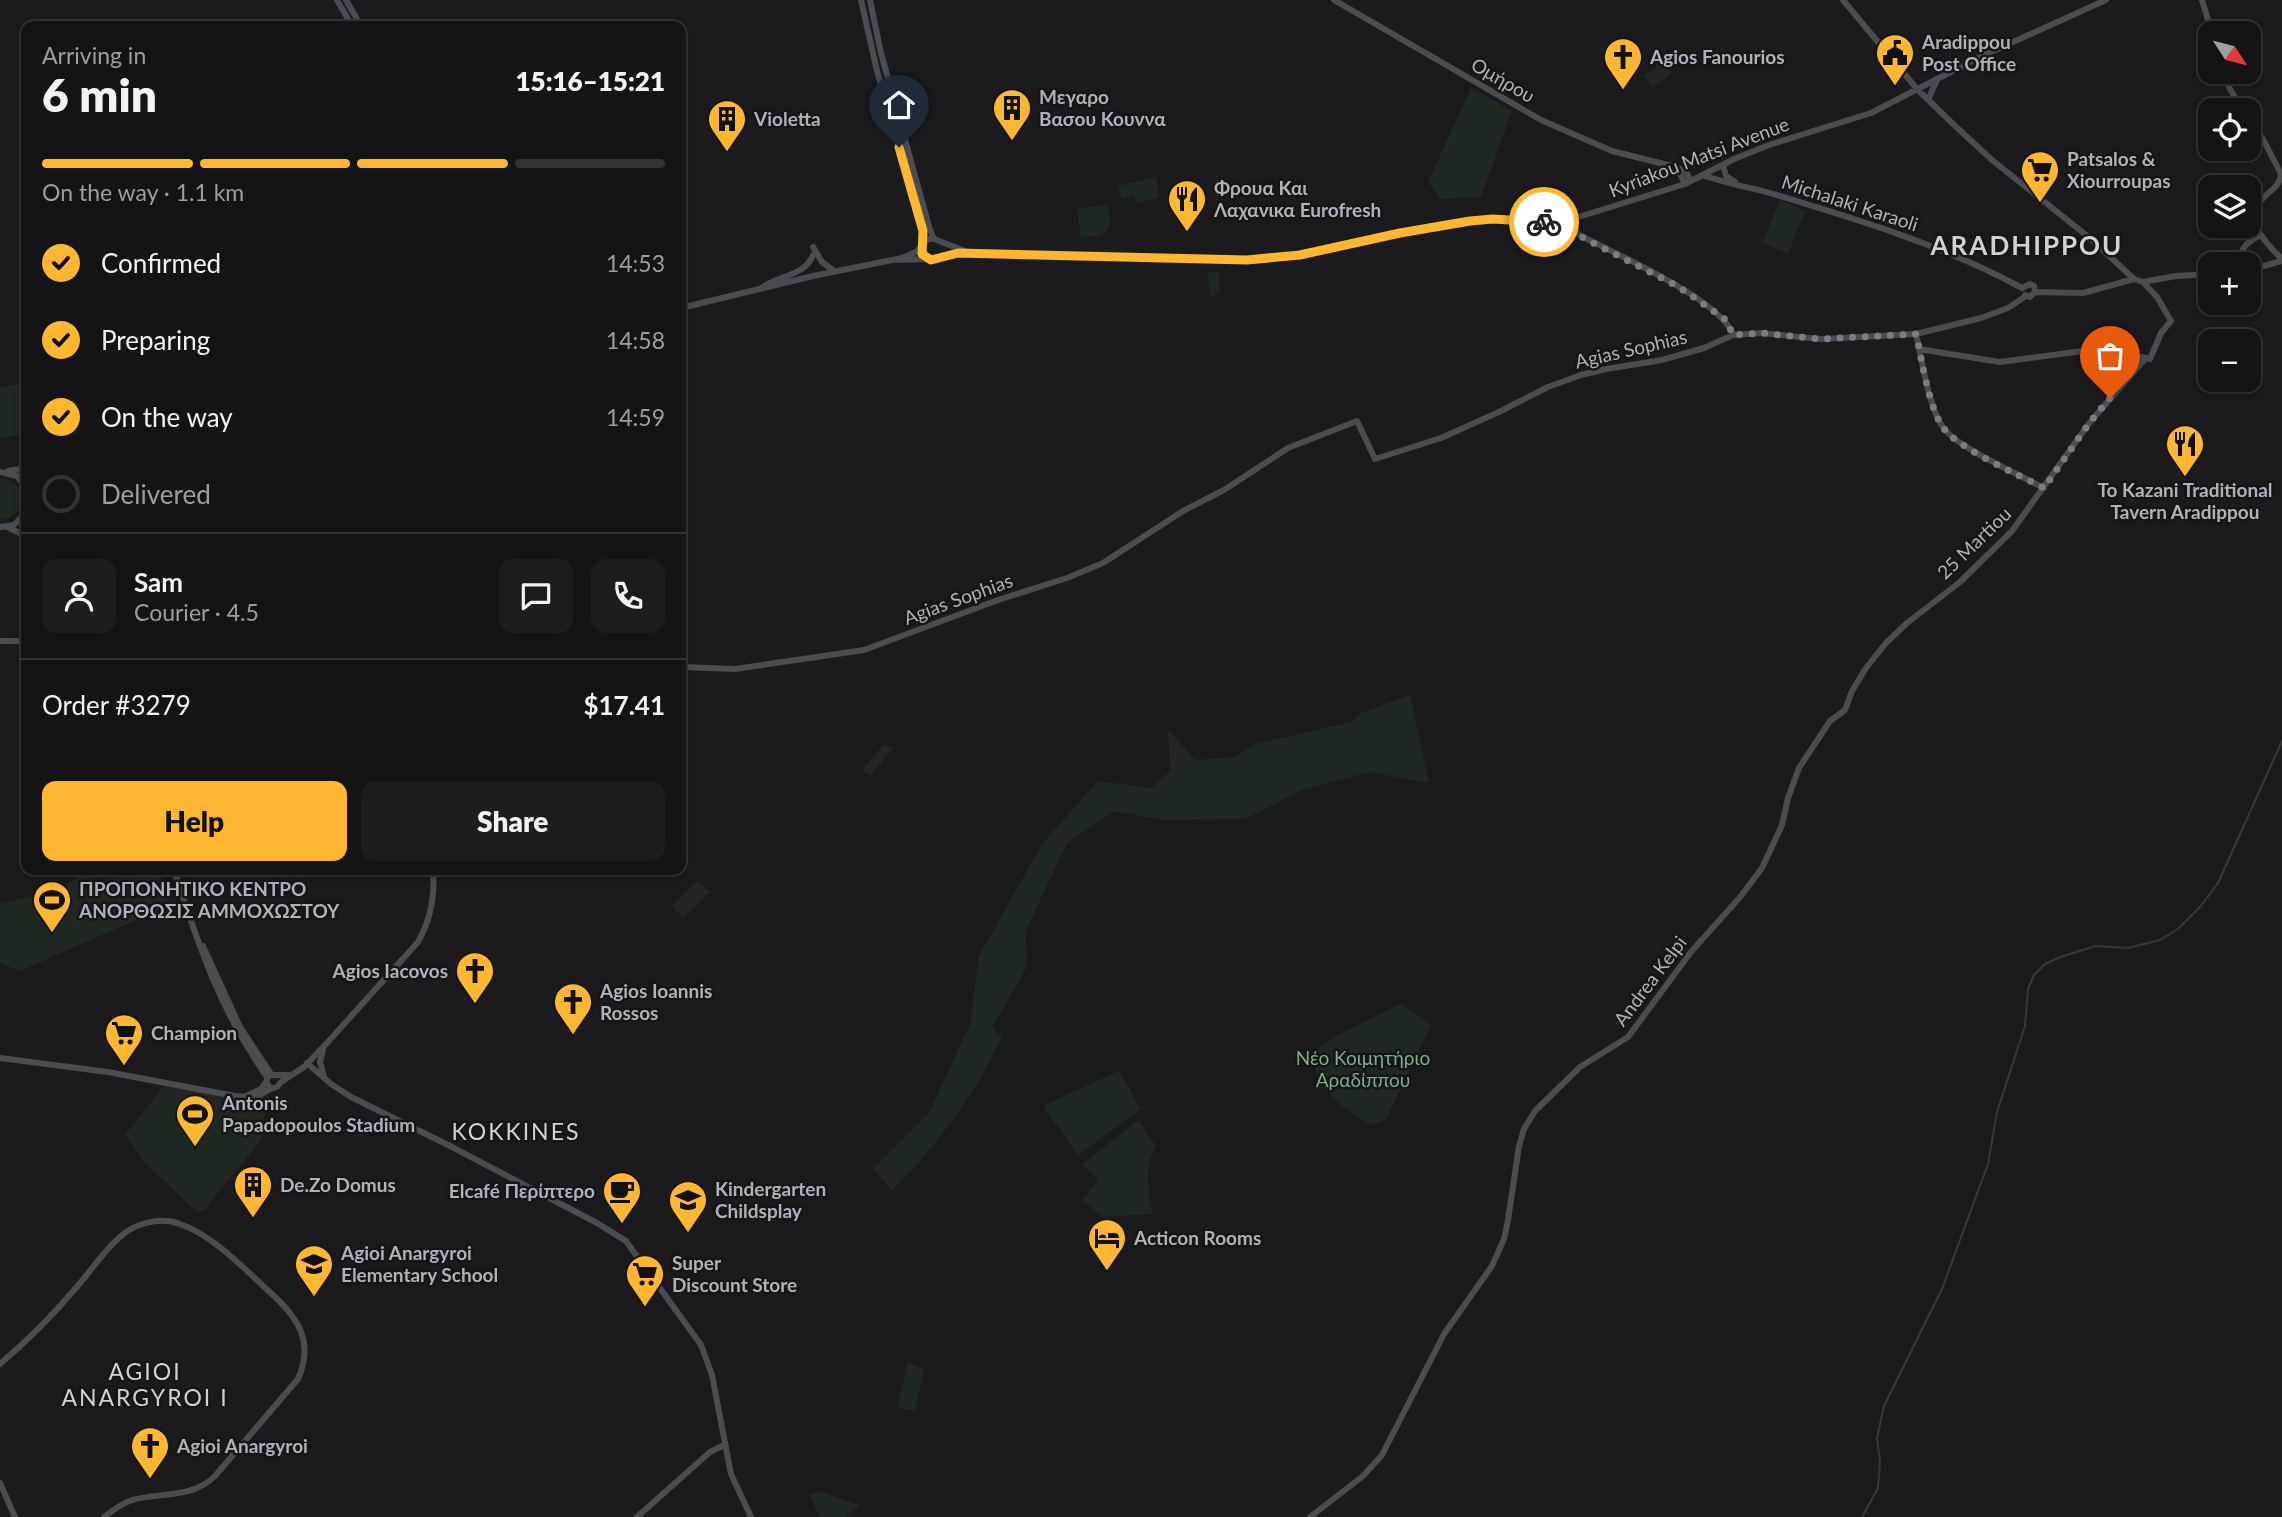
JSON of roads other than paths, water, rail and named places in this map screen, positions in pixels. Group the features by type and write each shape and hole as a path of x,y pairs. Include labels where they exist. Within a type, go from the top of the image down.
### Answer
{"street":[{"path":"337,0 349,21"},
{"path":"346,0 358,21"},
{"path":"861,0 877,71 922,223 922,254 928,259"},
{"path":"870,0 881,52 929,230 942,250 938,257"},
{"name":"Ομήρου","path":"1334,0 1541,120 1612,151 1666,164 1688,182"},
{"path":"1843,0 1928,100 1992,159 2066,218 2134,279 2143,282 2198,275"},
{"name":"Kyriakou Matsi Avenue","path":"892,260 928,259 958,253 1247,260 1300,255 1470,221 1493,219 1552,222 1572,219 1688,182 1769,145 1859,118 2106,0"},
{"path":"2202,0 2208,21"},
{"path":"1928,100 1938,78"},
{"path":"2261,136 2281,174 2275,188 2261,201"},
{"name":"Michalaki Karaoli","path":"1723,165 1724,173 1729,179 1744,186"},
{"name":"Michalaki Karaoli","path":"1702,175 1947,251 2022,288"},
{"path":"1572,219 1580,236 1679,287 1726,320 1733,335"},
{"path":"2242,252 2254,238"},
{"path":"2261,238 2282,260 2261,266"},
{"name":"Kyriakou Matsi Avenue","path":"686,308 834,271 892,260 911,254 922,244 937,240 952,248 984,254"},
{"path":"758,290 772,279 804,269 810,262 813,251 834,271"},
{"path":"2123,282 2127,271"},
{"path":"2035,292 2031,284 2022,288 2022,292 2030,297 2035,292 2083,293 2134,279"},
{"name":"25 Martiou","path":"1845,710 1852,691 1886,643 1932,602 1960,582 1996,548 2044,488 2090,422 2148,359 2161,333 2171,321 2157,297 2143,282"},
{"name":"Agias Sophias","path":"686,667 735,669 864,650 1090,569 1115,556 1183,511 1224,491 1288,448 1357,421 1375,459 1441,438 1548,387 1581,375 1662,360 1703,348 1733,335 1761,333 1821,339 1916,334 1981,318 2008,308 2026,296"},
{"path":"1916,334 1930,398 1944,430 1976,452 2044,488"},
{"path":"1919,349 2000,362 2091,350 2110,350 2148,359"},
{"path":"1,471 21,470"},
{"path":"1,471 18,476 21,480"},
{"path":"3,527 21,520"},
{"path":"3,527 21,534"},
{"path":"0,641 21,641"},
{"name":"Andrea Kelpi","path":"1310,1517 1363,1476 1382,1455 1444,1334 1483,1280 1499,1251 1508,1220 1519,1146 1524,1129 1535,1111 1580,1067 1628,1037 1691,951 1750,886 1774,846 1799,768 1830,722 1845,710"},
{"path":"178,875 204,962 217,992 236,1030 272,1079"},
{"path":"0,1058 108,1072 245,1097 260,1095 272,1079 291,1075 307,1063 411,951 426,929 432,908 433,875"},
{"path":"325,1078 320,1068 320,1059 331,1039"},
{"path":"307,1063 351,1097 448,1144 622,1238 701,1345 712,1375 724,1445 735,1484 751,1517"},
{"path":"0,1364 30,1338 118,1240 142,1224 156,1221 181,1224 215,1244 296,1319 305,1347 304,1362 298,1379 215,1476 191,1491 129,1501 104,1517"},
{"path":"637,1517 710,1452 724,1445"},
{"path":"0,1483 15,1517"}],"waterway":[{"path":"1862,1517 1878,1488 1880,1461 1877,1438 1884,1406 1942,1289 1988,1164 1997,1112 2025,1026 2028,989 2034,975 2045,964 2063,956 2096,946 2128,948 2160,940 2178,929 2201,906 2218,883 2282,741"}],"place":[{"name":"Aradippou Post Office","path":"1895,87"},
{"name":"Agios Fanourios","path":"1623,91"},
{"name":"Μεγαρο Βασου Κουννα","path":"1012,142"},
{"name":"Violetta","path":"727,153"},
{"name":"Patsalos & Xiourroupas","path":"2040,204"},
{"name":"Φρουα Και Λαχανικα Eurofresh","path":"1187,233"},
{"name":"To Kazani Traditional Tavern Aradippou","path":"2185,478"},
{"name":"ΠΡΟΠΟΝΗΤΙΚΟ ΚΕΝΤΡΟ ΑΝΟΡΘΩΣΙΣ ΑΜΜΟΧΩΣΤΟΥ","path":"52,934"},
{"name":"Agios Iacovos","path":"475,1005"},
{"name":"Agios Ioannis Rossos","path":"573,1036"},
{"name":"Champion","path":"124,1067"},
{"name":"Antonis Papadopoulos Stadium","path":"195,1148"},
{"name":"De.Zo Domus","path":"253,1219"},
{"name":"Elcafé Περίπτερο","path":"622,1225"},
{"name":"Kindergarten Childsplay","path":"688,1234"},
{"name":"Acticon Rooms","path":"1107,1272"},
{"name":"Agioi Anargyroi Elementary School","path":"314,1298"},
{"name":"Super Discount Store","path":"645,1308"},
{"name":"Agioi Anargyroi","path":"150,1480"}],"district":[{"name":"ARADHIPPOU","path":"2027,246"},
{"name":"KOKKINES","path":"516,1132"},
{"name":"AGIOI ANARGYROI I","path":"145,1385"}],"park label":[{"name":"Νέο Κοιμητήριο Αραδίππου","path":"1363,1069"}]}
